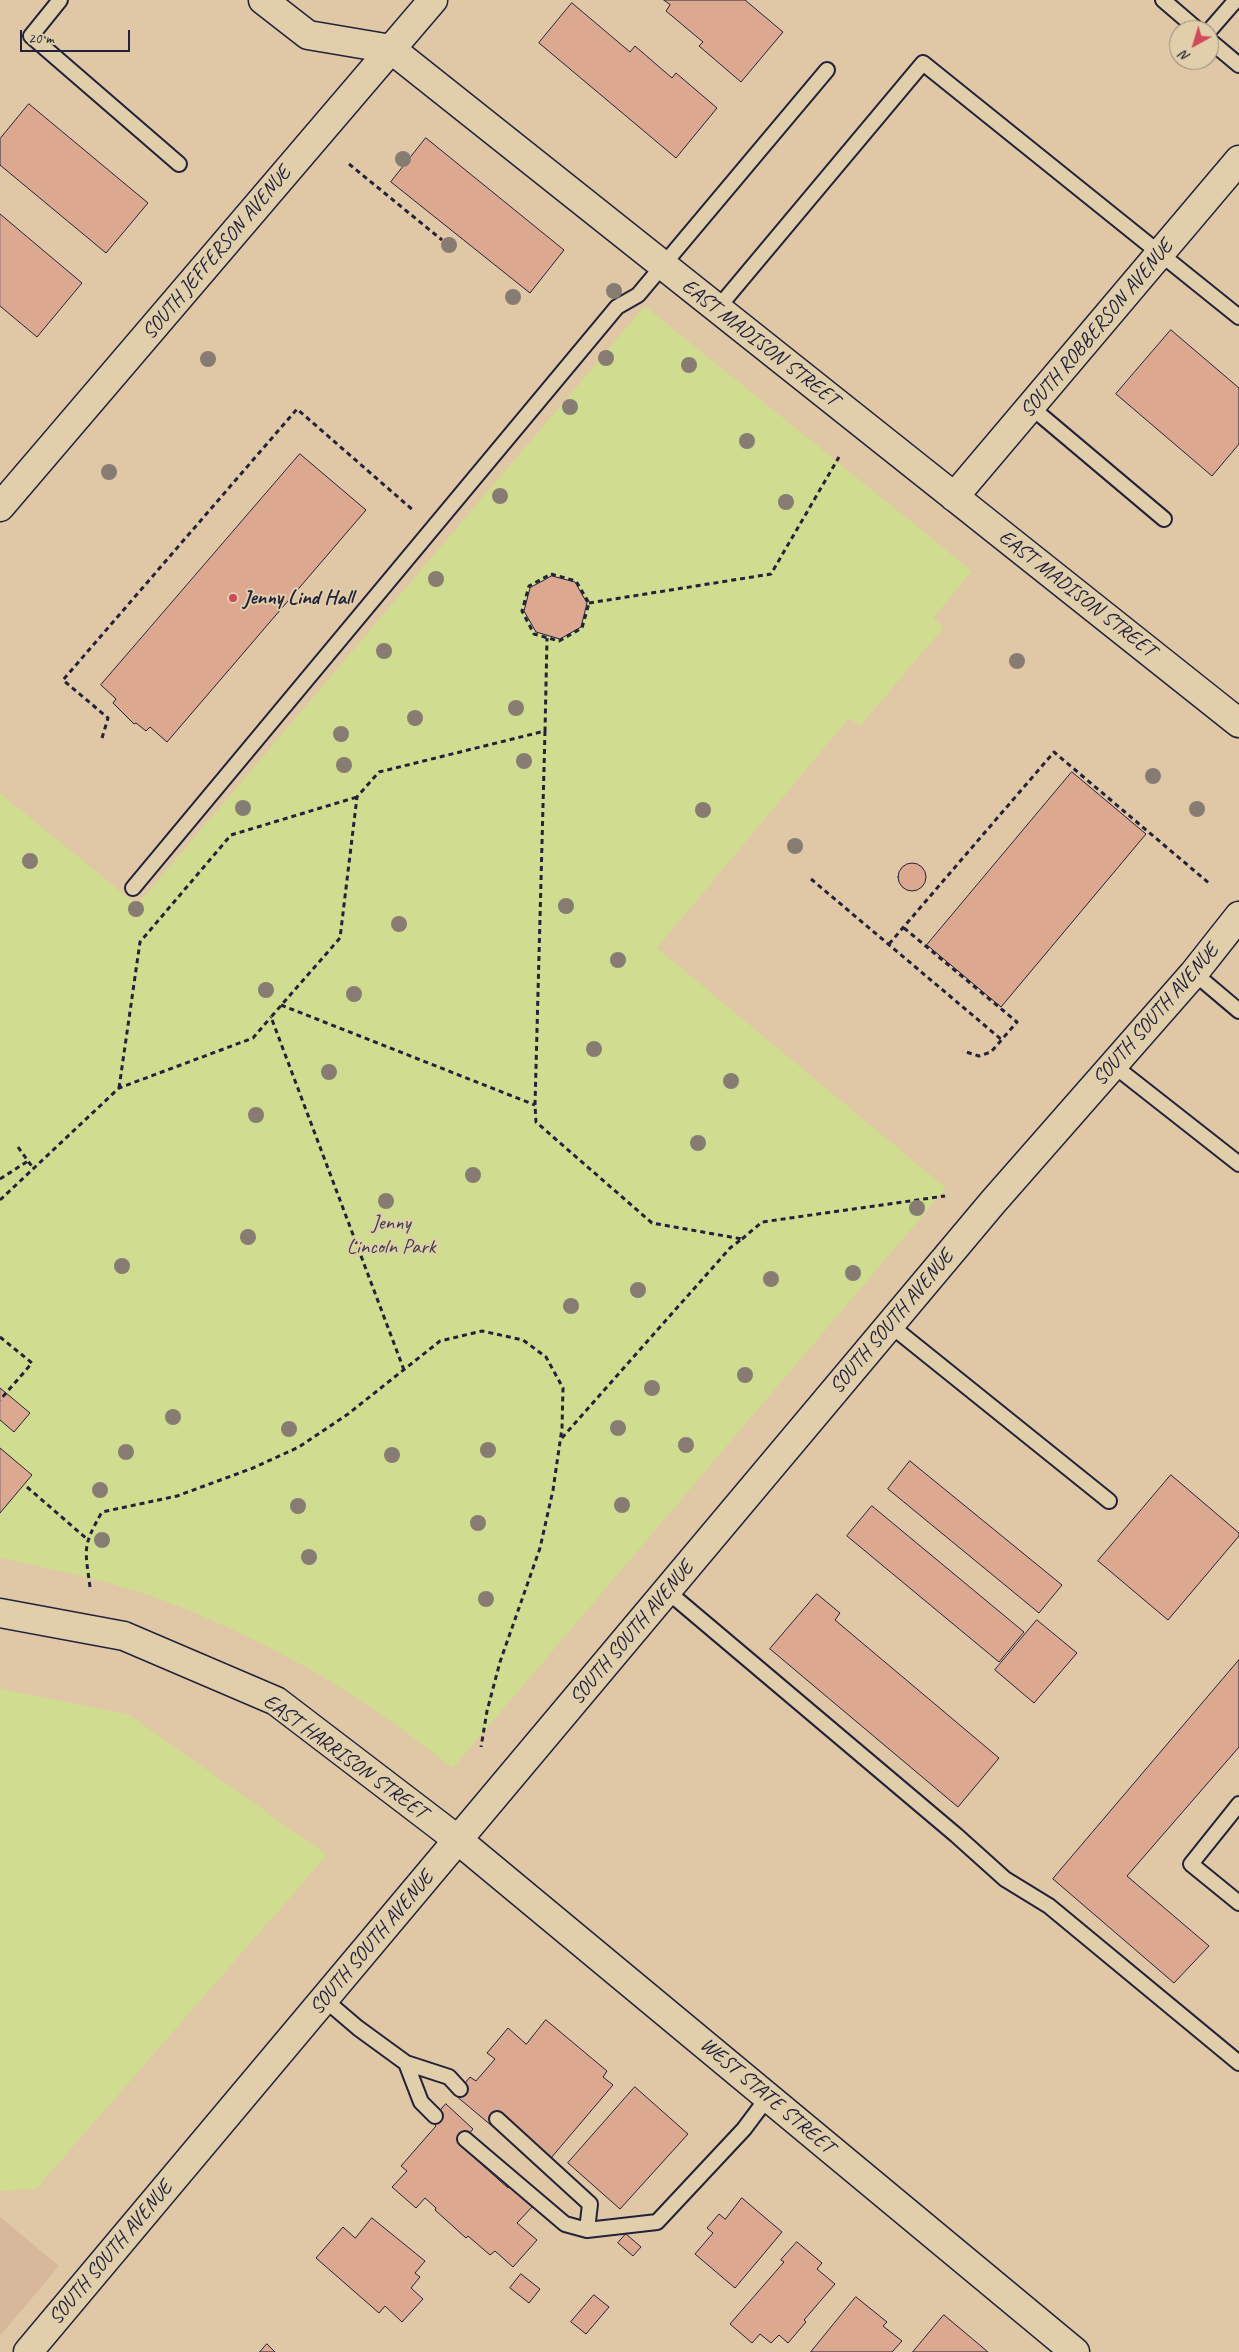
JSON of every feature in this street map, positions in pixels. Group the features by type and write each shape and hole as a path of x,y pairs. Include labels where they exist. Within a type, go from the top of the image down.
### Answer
{"street":[{"name":"EAST MADISON STREET","path":"263,0 308,35 391,49 1239,723"},
{"name":"SOUTH JEFFERSON AVENUE","path":"0,507 433,0"},
{"name":"SOUTH ROBBERSON AVENUE","path":"954,497 1239,160"},
{"name":"SOUTH SOUTH AVENUE","path":"28,2352 993,1202 1194,973 1239,916"},
{"name":"EAST HARRISON STREET","path":"0,1613 124,1636 276,1701 458,1840"},
{"name":"WEST STATE STREET","path":"458,1840 1075,2352"}],"lane":[{"path":"60,0 31,36 179,164"},
{"path":"1163,0 1186,20"},
{"path":"1219,20 1236,0"},
{"path":"1219,48 1239,65"},
{"path":"718,309 923,63 1161,252 1239,317"},
{"path":"134,888 617,307 638,294 663,266 827,70"},
{"path":"1031,407 1164,520"},
{"path":"1194,973 1239,1011"},
{"path":"1114,1065 1239,1164"},
{"path":"890,1325 1109,1501"},
{"path":"667,1591 956,1835 1005,1879 1049,1906 1239,2063"},
{"path":"1239,1804 1191,1864 1239,1903"},
{"path":"324,1999 358,2028 406,2064 449,2077 460,2089"},
{"path":"406,2064 421,2102 435,2116"},
{"path":"465,2139 565,2224 587,2230 658,2222 744,2129 768,2097"},
{"path":"497,2119 590,2204 587,2230"}],"path":[{"path":"349,164 442,240"},
{"path":"102,738 108,718 62,680 297,409 433,528"},
{"path":"589,603 771,574 839,457"},
{"path":"551,574 576,581 589,603 582,628 559,641 534,634 522,611 528,586 551,574"},
{"path":"547,638 536,1122 652,1223 742,1239"},
{"path":"119,1088 140,942 231,835 357,797 379,772 545,731"},
{"path":"890,944 1054,752 1210,884"},
{"path":"0,1200 119,1088 253,1038 340,938 357,797"},
{"path":"811,879 1002,1040"},
{"path":"904,928 1017,1022 991,1052 979,1056 963,1051"},
{"path":"281,1005 535,1105"},
{"path":"271,1017 404,1370"},
{"path":"18,1147 33,1168"},
{"path":"0,1179 28,1161"},
{"path":"560,1440 730,1248 762,1222 945,1196"},
{"path":"90,1587 85,1554 88,1540 102,1512 177,1496 253,1468 300,1447 348,1414 440,1341 482,1331 523,1340 546,1357 564,1388 560,1440 553,1490 540,1548 500,1662 487,1711 481,1747"},
{"path":"0,1337 32,1363 0,1400"},
{"path":"28,1487 88,1540"}],"shaded area":[{"path":"0,2217 59,2266 0,2336"}],"green space":[{"name":"Jenny Lincoln Park","path":"645,306 972,571 933,618 944,627 860,726 849,718 657,948 946,1188 453,1768 359,1699 302,1665 243,1634 182,1608 114,1584 0,1558 0,793 137,905"},
{"path":"0,1689 128,1714 327,1855 36,2189 0,2191"}],"building":[{"path":"664,0 745,0 783,32 741,82 699,46 703,42 666,11 670,5"},
{"path":"572,3 630,52 635,46 672,78 676,73 717,108 676,158 539,43"},
{"path":"29,104 148,203 106,253 0,165 0,139"},
{"path":"426,138 564,250 530,293 391,182"},
{"path":"0,214 82,283 37,337 0,306"},
{"path":"1171,330 1239,388 1239,444 1212,476 1116,394"},
{"name":"Jenny Lind Hall","path":"300,454 366,510 167,742 150,727 146,731 136,723 134,724 113,703 116,699 101,685"},
{"path":"552,576 575,582 587,603 581,627 560,639 536,632 524,611 530,588"},
{"path":"1072,772 1146,834 1001,1007 927,945"},
{"path":"912,863 922,867 926,877 922,887 912,891 902,887 898,877 902,867"},
{"path":"0,1388 30,1413 14,1432 0,1420"},
{"path":"0,1448 32,1475 0,1513"},
{"path":"910,1461 1062,1585 1039,1613 888,1489"},
{"path":"1171,1475 1239,1533 1239,1536 1168,1620 1098,1561"},
{"path":"872,1506 1024,1632 999,1662 847,1536"},
{"path":"817,1594 840,1613 835,1620 999,1758 958,1807 770,1649"},
{"path":"1037,1620 1077,1653 1034,1703 995,1670"},
{"path":"1239,1660 1239,1747 1127,1876 1209,1946 1174,1983 1053,1879"},
{"path":"546,2020 607,2071 603,2077 613,2085 551,2158 501,2115 492,2126 455,2095 470,2077 476,2081 495,2059 487,2053 508,2028 526,2044"},
{"path":"635,2087 688,2134 620,2209 568,2163"},
{"path":"446,2104 473,2129 460,2145 508,2188 510,2186 533,2206 517,2223 537,2240 513,2267 495,2251 490,2255 468,2236 466,2238 435,2210 436,2208 425,2198 416,2208 392,2187 407,2171 401,2166 436,2126 431,2121"},
{"path":"742,2198 782,2232 735,2288 695,2254 713,2233 707,2228 719,2214 725,2219"},
{"path":"372,2218 425,2261 415,2273 420,2277 411,2288 423,2299 402,2322 385,2306 379,2313 316,2258 343,2227 355,2238"},
{"path":"626,2234 641,2247 633,2256 618,2243"},
{"path":"797,2242 822,2263 817,2269 835,2284 804,2320 806,2322 788,2343 779,2335 771,2343 760,2334 752,2343 730,2324 784,2262 781,2260"},
{"path":"521,2274 540,2289 529,2303 510,2288"},
{"path":"594,2295 609,2307 586,2334 571,2322"},
{"path":"856,2297 887,2322 883,2326 902,2341 892,2352 811,2352"},
{"path":"944,2315 988,2352 913,2352"},
{"path":"267,2344 275,2352 260,2352"}],"place":[{"name":"Jenny Lind Hall","path":"233,598"}]}
